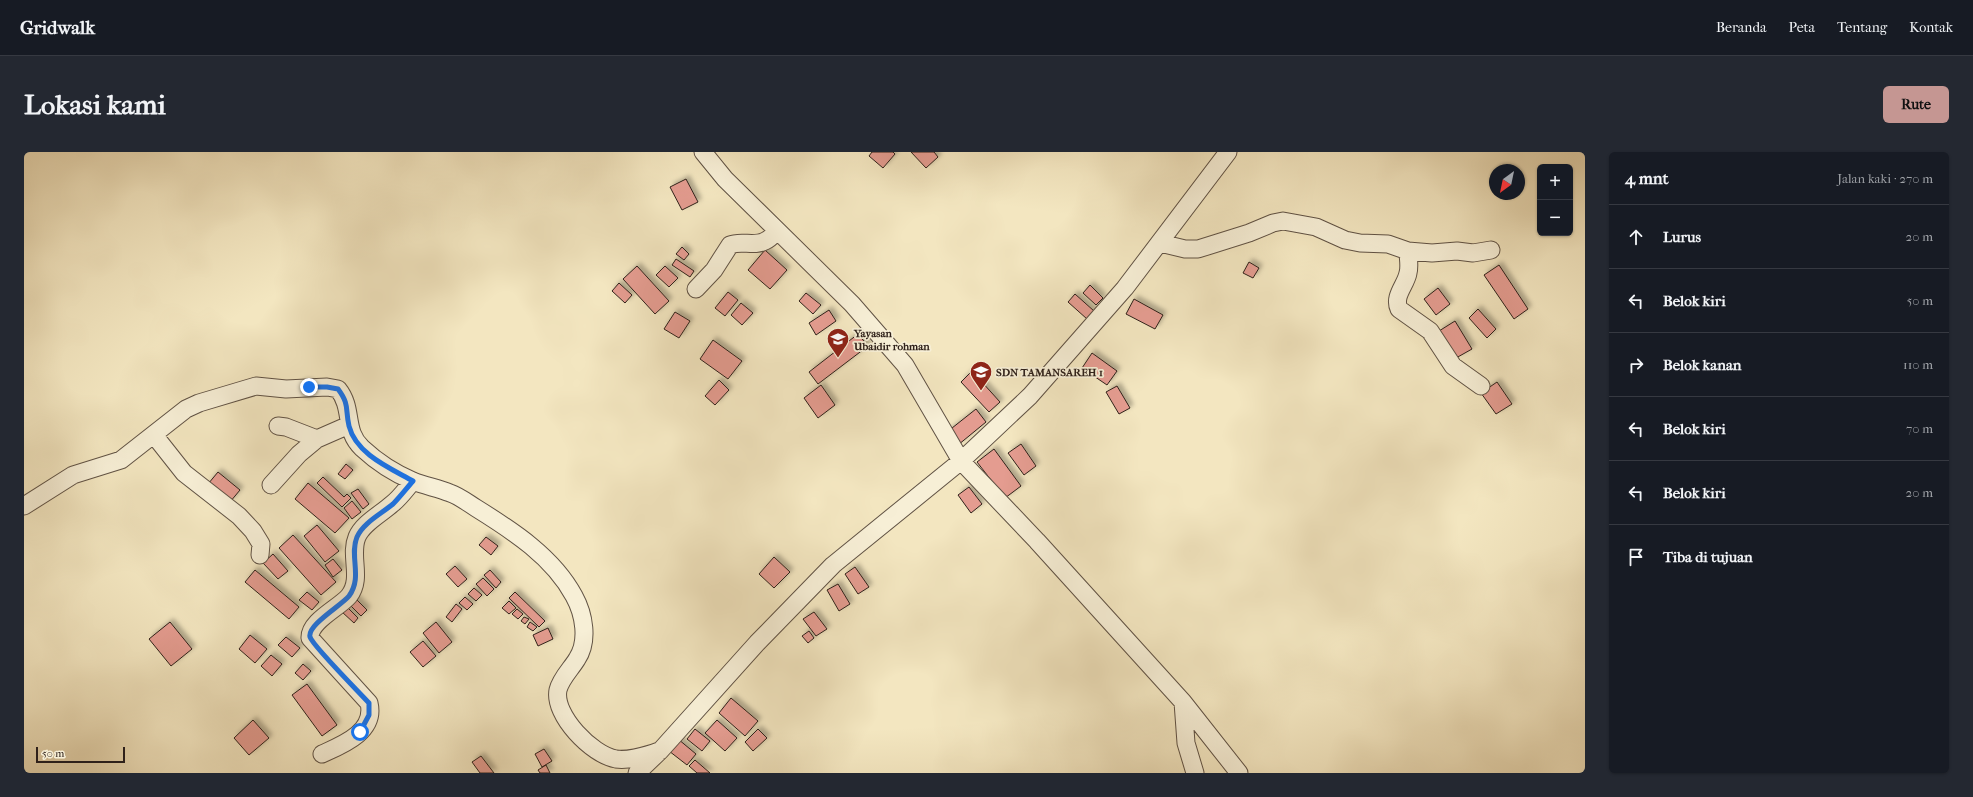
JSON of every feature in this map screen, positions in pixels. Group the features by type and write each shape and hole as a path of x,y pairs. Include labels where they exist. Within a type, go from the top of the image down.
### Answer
{"street":[{"path":"703,152 725,179 852,304 905,365 961,460 1037,541 1183,702 1239,773"},
{"path":"637,773 660,751 757,643 833,565 961,460 1030,396 1120,294 1228,152"},
{"path":"1160,243 1185,249 1198,250 1249,233 1273,223 1283,221 1316,227 1345,240 1360,243 1388,244 1408,250 1432,253 1491,250"},
{"path":"696,289 714,270 730,245 738,242 758,244 766,241 777,231"},
{"path":"1408,250 1409,272 1399,294 1397,305 1430,331 1453,366 1481,386"},
{"path":"24,506 73,475 121,460 186,409 199,403 256,386 286,389 327,387 338,389 347,405 349,425 353,437 362,448 385,465 413,481 452,493 497,520 539,553 565,580 575,598 585,634 583,649 560,683 557,696 565,717 578,737 591,747 614,759 624,760 660,751"},
{"path":"271,485 299,454 317,439 349,425"},
{"path":"278,426 286,427 317,439"},
{"path":"154,435 184,472 239,516 253,531 261,544 260,555"},
{"path":"322,754 350,741 360,732 366,724 370,707 369,703 310,638 310,633 316,624 347,598 353,590 356,574 354,545 358,535 368,523 394,503 413,481"},
{"path":"1183,702 1186,743 1195,773"}],"building":[{"path":"872,152 893,152 895,154 883,168 869,156"},
{"path":"911,152 934,152 938,157 926,168"},
{"path":"686,179 698,202 682,210 670,187"},
{"path":"682,247 689,254 684,260 676,254"},
{"path":"765,250 787,270 770,289 748,270"},
{"path":"676,259 694,271 690,277 672,265"},
{"path":"1249,262 1259,268 1253,278 1243,273"},
{"path":"1499,265 1528,309 1514,319 1484,275"},
{"path":"637,266 669,301 655,314 623,279"},
{"path":"665,266 678,278 669,287 656,275"},
{"path":"619,283 632,295 625,303 612,291"},
{"path":"1090,285 1103,298 1096,305 1083,293"},
{"path":"1438,288 1450,304 1436,315 1424,299"},
{"path":"728,292 738,300 725,316 715,308"},
{"path":"806,293 821,305 813,314 799,301"},
{"path":"1075,294 1094,311 1087,319 1068,302"},
{"path":"1134,299 1163,315 1155,329 1126,314"},
{"path":"741,303 753,313 742,325 731,315"},
{"path":"1478,309 1496,329 1487,338 1469,318"},
{"path":"829,310 836,321 816,335 809,323"},
{"path":"675,312 690,321 679,338 664,329"},
{"path":"1455,321 1472,349 1456,358 1439,331"},
{"name":"Yayasan Ubaidir rohman","path":"858,334 868,346 818,384 809,372"},
{"path":"713,340 742,361 728,379 700,359"},
{"path":"1092,353 1117,371 1107,385 1082,368"},
{"name":"SDN TAMANSAREH 1","path":"972,371 1000,402 989,412 961,382"},
{"path":"719,380 729,390 715,405 705,396"},
{"path":"1497,382 1512,404 1496,414 1481,393"},
{"path":"821,385 835,405 818,418 804,398"},
{"path":"1117,386 1130,408 1119,414 1106,392"},
{"path":"976,409 986,422 958,445 947,432"},
{"path":"1021,444 1036,466 1024,475 1008,453"},
{"path":"994,449 1021,486 1005,498 977,462"},
{"path":"346,464 353,470 345,479 338,474"},
{"path":"218,472 240,490 230,502 208,484"},
{"path":"323,477 344,497 347,494 351,498 342,507 317,483"},
{"path":"308,483 349,518 335,533 295,499"},
{"path":"969,487 982,504 971,513 958,495"},
{"path":"358,489 369,504 363,509 351,493"},
{"path":"352,501 361,512 352,519 344,508"},
{"path":"317,525 339,551 325,562 304,536"},
{"path":"293,535 336,582 321,595 279,548"},
{"path":"486,537 498,546 491,555 479,545"},
{"path":"273,554 288,571 278,579 263,563"},
{"path":"774,557 790,572 774,588 759,574"},
{"path":"333,559 342,570 333,577 325,565"},
{"path":"455,566 467,579 458,587 446,574"},
{"path":"855,567 869,587 858,594 845,574"},
{"path":"255,570 299,607 289,619 245,582"},
{"path":"490,570 501,582 496,588 484,575"},
{"path":"483,578 494,589 487,596 476,584"},
{"path":"838,584 850,604 839,611 827,590"},
{"path":"474,588 482,595 476,601 468,594"},
{"path":"307,592 319,602 312,610 299,600"},
{"path":"515,592 545,621 539,627 509,598"},
{"path":"353,596 367,610 361,616 347,602"},
{"path":"465,597 473,604 467,610 459,603"},
{"path":"509,601 516,608 509,614 502,608"},
{"path":"456,604 462,609 452,622 446,617"},
{"path":"347,607 358,618 354,623 342,612"},
{"path":"517,609 523,614 518,619 512,614"},
{"path":"814,612 827,629 816,636 803,619"},
{"path":"524,617 529,619 525,624 521,621"},
{"path":"170,622 192,649 171,666 149,639"},
{"path":"436,622 452,642 439,653 423,633"},
{"path":"530,622 537,627 533,631 527,627"},
{"path":"548,628 553,639 538,646 533,635"},
{"path":"809,631 814,638 808,643 802,636"},
{"path":"250,635 267,649 255,663 239,649"},
{"path":"286,637 300,648 292,657 278,645"},
{"path":"423,641 436,656 423,667 410,652"},
{"path":"271,655 282,664 272,676 261,666"},
{"path":"303,664 311,671 303,680 295,673"},
{"path":"307,684 337,725 322,736 292,695"},
{"path":"731,698 758,721 745,736 719,713"},
{"path":"253,720 269,738 249,755 234,738"},
{"path":"717,720 737,738 725,751 705,733"},
{"path":"695,729 710,741 702,751 687,739"},
{"path":"758,729 767,738 753,751 745,742"},
{"path":"678,739 696,754 687,765 669,751"},
{"path":"544,749 552,761 542,767 535,754"},
{"path":"481,756 494,773 480,773 472,762"},
{"path":"695,760 710,773 697,773 689,766"},
{"path":"546,765 550,773 540,773 538,770"}],"place":[{"name":"Yayasan Ubaidir rohman","path":"838,358"},
{"name":"SDN TAMANSAREH 1","path":"981,392"}],"route":[{"path":"309,387 327,387 338,389 344,397 347,405 349,425 353,437 362,448 385,465 413,481 394,503 368,523 358,535 354,545 356,574 353,590 347,598 316,624 310,633 310,638 369,703 369,715 366,724 360,732"}]}
